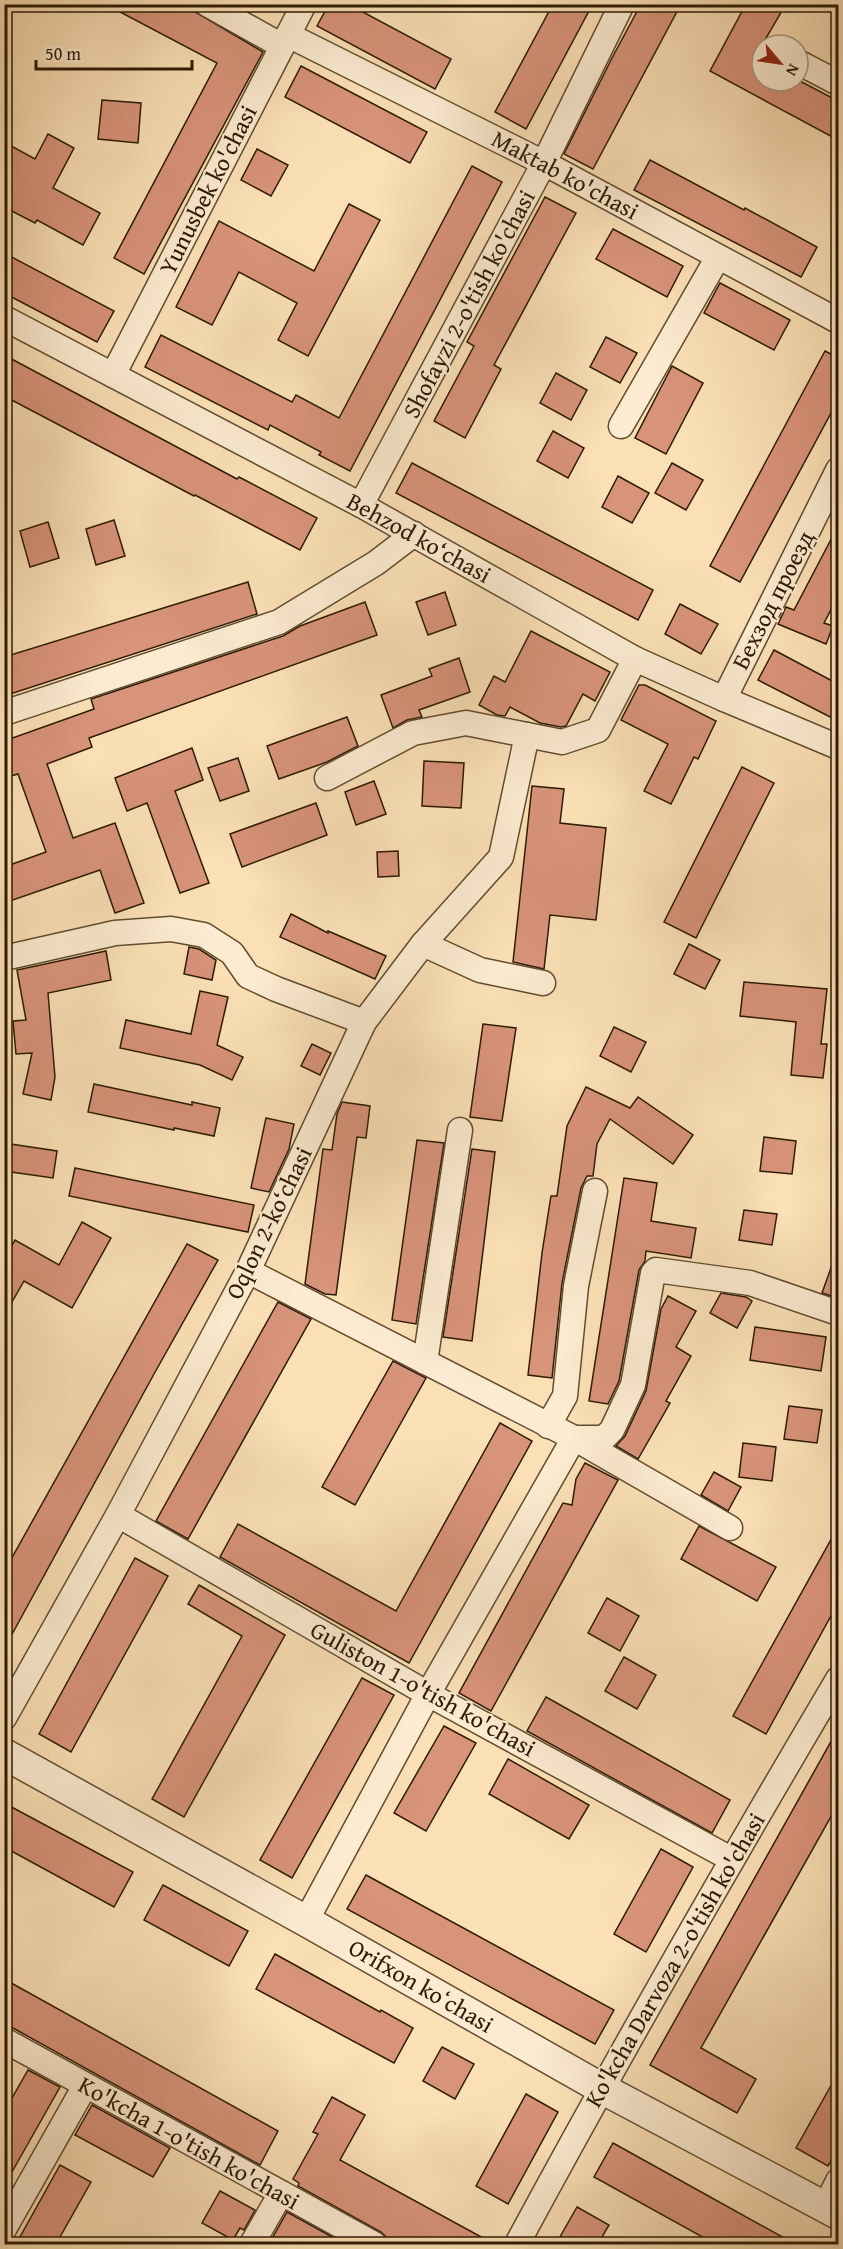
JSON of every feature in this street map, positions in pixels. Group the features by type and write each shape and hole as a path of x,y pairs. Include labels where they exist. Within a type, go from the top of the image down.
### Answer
{"street":[{"name":"Maktab ko'chasi","path":"207,4 544,163 838,321"},
{"name":"Yunusbek ko'chasi","path":"114,375 304,4"},
{"name":"Shofayzi 2-o'tish ko'chasi","path":"361,505 544,163 622,4"},
{"path":"810,68 838,83"},
{"path":"621,426 718,257"},
{"name":"Behzod ko‘chasi","path":"4,318 361,505 635,658 724,699 838,747"},
{"name":"Бехзод проезд","path":"724,699 838,470"},
{"path":"4,713 279,622 376,563 414,534"},
{"path":"327,778 413,733 466,723 562,742 598,730 635,658"},
{"name":"Oqlon 2-ko‘chasi","path":"4,1718 118,1515 248,1271 364,1022 423,944 501,857 527,735"},
{"path":"4,958 115,933 171,929 204,935 232,953 248,976 364,1022"},
{"path":"423,944 480,970 543,983"},
{"path":"425,1362 460,1130"},
{"path":"548,1426 565,1395 576,1286 595,1191"},
{"path":"574,1438 604,1438 608,1435 625,1403 633,1385 653,1273 656,1270 750,1283 838,1313"},
{"path":"248,1271 574,1438 730,1528"},
{"path":"306,1921 428,1694 574,1438"},
{"name":"Guliston 1-o'tish ko'chasi","path":"118,1515 428,1694 731,1859"},
{"name":"Ko'kcha Darvoza 2-o'tish ko'chasi","path":"517,2244 601,2088 731,1859 838,1679"},
{"name":"Orifxon koʻchasi","path":"4,1754 601,2088 834,2200"},
{"name":"Ko'kcha 1-o'tish ko'chasi","path":"4,2040 374,2244"},
{"path":"4,2229 85,2086"},
{"path":"252,2244 281,2193"}],"building":[{"path":"105,4 182,4 263,52 144,274 114,258 217,63"},
{"path":"329,4 348,4 451,59 435,89 317,26"},
{"path":"553,4 581,4 590,9 526,129 495,112"},
{"path":"641,4 681,4 593,169 564,154"},
{"path":"746,4 786,4 769,33 750,33 750,93 710,71"},
{"path":"301,66 427,132 410,163 285,97"},
{"path":"810,86 838,101 838,140 751,93 810,93"},
{"path":"102,100 141,103 138,143 98,139"},
{"path":"48,134 74,148 53,188 100,213 83,245 37,220 35,223 4,207 4,142 35,159"},
{"path":"257,149 288,165 271,196 241,180"},
{"path":"650,160 817,247 801,277 634,190"},
{"path":"472,166 502,182 350,471 319,455 321,452 270,425 268,430 145,367 161,335 292,402 296,395 339,418"},
{"path":"545,197 576,213 494,365 501,369 465,438 434,421 474,346 467,342"},
{"path":"349,204 380,220 308,356 278,340 297,303 239,272 212,325 176,307 219,221 314,271"},
{"path":"613,229 683,266 667,297 596,259"},
{"path":"4,253 114,311 97,342 4,293"},
{"path":"720,283 790,320 774,350 704,313"},
{"path":"606,337 637,353 620,383 590,367"},
{"path":"825,351 838,358 838,400 740,582 710,566"},
{"path":"4,355 237,479 239,477 317,518 300,550 4,396"},
{"path":"672,366 703,383 666,454 635,438"},
{"path":"556,373 587,390 571,420 540,403"},
{"path":"553,431 584,448 568,478 537,461"},
{"path":"412,463 653,590 638,620 396,493"},
{"path":"672,463 703,480 686,510 655,493"},
{"path":"618,476 649,493 632,523 602,507"},
{"path":"114,520 125,556 96,565 86,529"},
{"path":"48,522 59,558 30,567 20,531"},
{"path":"838,526 838,596 824,623 833,626 826,644 778,624 786,607 794,610"},
{"path":"248,582 257,614 4,696 4,657"},
{"path":"445,592 456,625 428,635 416,602"},
{"path":"365,602 377,635 89,738 92,747 47,764 73,838 115,823 144,903 115,913 100,870 4,903 4,867 46,852 18,774 4,778 4,741 94,709 91,699 283,636 300,626"},
{"path":"680,604 718,624 701,654 665,634"},
{"path":"531,631 610,672 595,701 583,694 566,726 540,723 510,707 505,716 497,715 479,705 494,676 505,682"},
{"path":"774,650 838,684 838,721 758,680"},
{"path":"459,658 470,692 419,710 422,717 407,720 393,728 381,695 432,676 429,669"},
{"path":"639,685 645,685 716,721 698,759 694,757 671,804 644,791 668,744 621,720"},
{"path":"347,717 358,746 327,762 279,779 267,746"},
{"path":"192,748 203,780 175,791 209,883 180,893 147,803 127,811 115,778"},
{"path":"238,758 249,791 220,801 208,768"},
{"path":"424,761 464,763 461,808 422,806"},
{"path":"742,767 774,783 696,938 664,922"},
{"path":"374,781 386,814 356,825 345,792"},
{"path":"532,786 564,789 560,823 606,828 596,920 550,915 544,969 513,962"},
{"path":"316,803 327,835 242,867 230,834"},
{"path":"398,851 399,876 378,877 377,852"},
{"path":"291,914 328,933 328,931 386,956 375,979 280,937"},
{"path":"689,944 720,960 705,989 674,974"},
{"path":"189,947 199,949 216,960 212,980 184,974"},
{"path":"106,951 111,980 48,993 55,1077 51,1100 23,1094 32,1053 16,1054 13,1021 26,1020 17,970"},
{"path":"744,982 827,989 821,1044 827,1044 823,1078 791,1075 796,1022 740,1016"},
{"path":"200,991 228,997 217,1045 243,1057 232,1080 200,1065 120,1048 126,1020 191,1034"},
{"path":"483,1024 516,1028 502,1121 470,1117"},
{"path":"614,1027 646,1042 631,1072 600,1056"},
{"path":"312,1044 331,1053 320,1075 301,1066"},
{"path":"94,1084 192,1105 192,1102 220,1108 214,1136 88,1112"},
{"path":"586,1087 630,1108 638,1097 693,1135 673,1164 610,1119 597,1144 593,1176 587,1176 581,1188 562,1283 552,1378 528,1375 551,1196 557,1196 567,1126"},
{"path":"342,1102 370,1106 366,1138 357,1137 336,1295 325,1294 305,1284 323,1149 332,1150 337,1114"},
{"path":"266,1118 294,1124 289,1149 269,1192 251,1188"},
{"path":"764,1137 796,1141 792,1174 760,1171"},
{"path":"417,1140 444,1143 416,1324 392,1320"},
{"path":"4,1143 57,1151 53,1178 4,1171"},
{"path":"472,1149 495,1152 472,1341 443,1337"},
{"path":"75,1168 254,1205 248,1232 69,1196"},
{"path":"624,1178 657,1183 651,1221 696,1228 691,1258 646,1251 645,1261 639,1270 619,1381 608,1404 589,1401"},
{"path":"744,1210 777,1214 772,1245 739,1240"},
{"path":"82,1222 111,1238 72,1308 24,1281 4,1316 4,1259 15,1240 59,1265"},
{"path":"187,1244 218,1260 4,1649 4,1572"},
{"path":"836,1254 838,1254 838,1298 822,1293"},
{"path":"721,1293 746,1297 752,1301 737,1328 710,1313"},
{"path":"668,1296 696,1311 676,1347 691,1356 666,1401 670,1403 638,1459 616,1446 625,1436 646,1391 661,1309"},
{"path":"278,1302 311,1319 188,1539 156,1521"},
{"path":"755,1327 826,1337 821,1371 750,1360"},
{"path":"393,1361 426,1378 355,1505 322,1487"},
{"path":"789,1406 822,1410 817,1443 784,1439"},
{"path":"500,1423 532,1441 409,1663 220,1557 238,1524 396,1611"},
{"path":"743,1443 776,1447 772,1481 739,1477"},
{"path":"585,1463 618,1480 491,1711 459,1693 563,1503 572,1505 576,1479"},
{"path":"714,1472 741,1487 728,1511 701,1495"},
{"path":"699,1526 776,1567 757,1601 681,1559"},
{"path":"838,1527 838,1603 766,1734 733,1716"},
{"path":"135,1558 168,1576 71,1752 39,1734"},
{"path":"199,1585 285,1635 184,1817 152,1799 242,1636 188,1604"},
{"path":"607,1598 639,1616 620,1651 588,1633"},
{"path":"624,1657 656,1675 637,1709 605,1691"},
{"path":"362,1678 394,1695 292,1878 260,1860"},
{"path":"546,1697 730,1800 712,1833 527,1731"},
{"path":"444,1726 476,1743 426,1831 394,1813"},
{"path":"838,1729 838,1804 701,2048 756,2079 737,2113 650,2065"},
{"path":"508,1759 589,1805 569,1839 489,1794"},
{"path":"4,1803 133,1872 114,1907 4,1847"},
{"path":"661,1849 693,1867 646,1952 614,1934"},
{"path":"366,1875 614,2010 595,2044 347,1909"},
{"path":"163,1885 248,1931 229,1966 144,1920"},
{"path":"275,1954 413,2028 394,2063 256,1989"},
{"path":"4,1979 278,2131 260,2165 4,2023"},
{"path":"442,2047 474,2064 455,2099 423,2081"},
{"path":"28,2070 60,2087 4,2186 4,2112"},
{"path":"838,2073 838,2148 828,2166 796,2148"},
{"path":"526,2094 558,2112 508,2204 476,2186"},
{"path":"332,2097 365,2115 340,2160 494,2244 388,2244 381,2232 298,2186 299,2183 293,2179 318,2134 313,2132"},
{"path":"92,2105 170,2148 153,2177 75,2135"},
{"path":"613,2143 795,2244 715,2244 594,2177"},
{"path":"60,2165 91,2182 56,2244 16,2244"},
{"path":"220,2191 255,2210 244,2230 240,2228 233,2240 202,2223"},
{"path":"577,2207 609,2225 598,2244 556,2244"},
{"path":"287,2212 345,2244 269,2244"}]}
